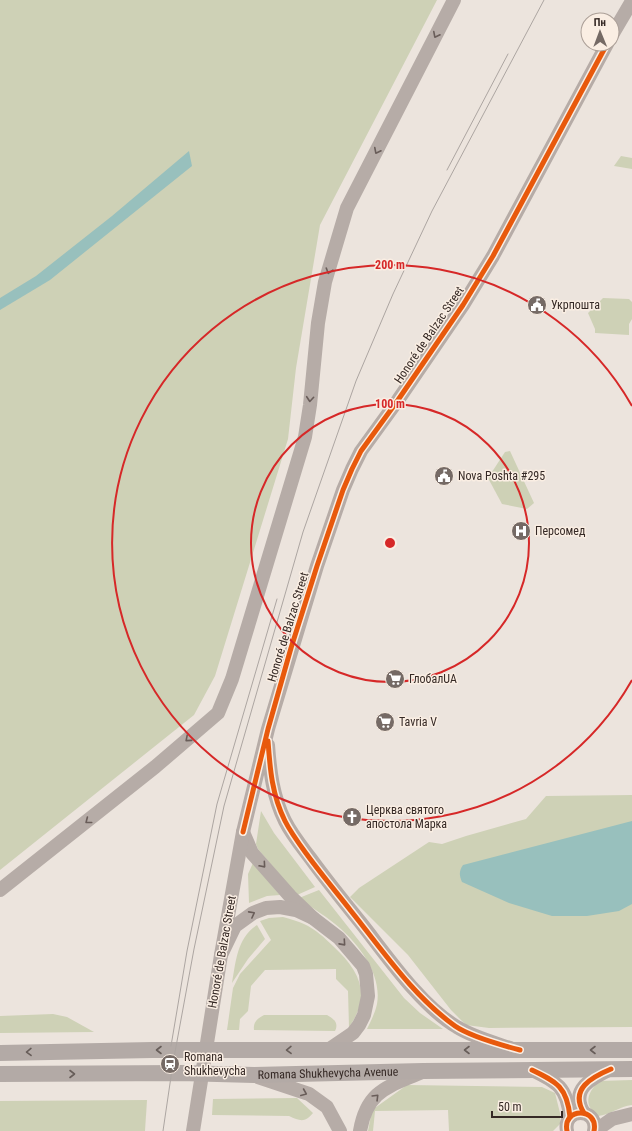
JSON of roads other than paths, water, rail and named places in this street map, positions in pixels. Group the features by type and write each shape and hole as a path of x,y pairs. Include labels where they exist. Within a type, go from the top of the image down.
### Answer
{"main road":[{"name":"Romana Shukhevycha Avenue","path":"0,1053 152,1050 632,1050"},
{"name":"Romana Shukhevycha Avenue","path":"0,1074 181,1073 254,1076 423,1071 632,1069"}],"street":[{"path":"0,890 155,767 218,713 232,678 305,436 310,405 318,323 325,282 347,208 454,0"},
{"path":"620,21 632,1"},
{"name":"Honoré de Balzac Street","path":"193,1131 221,955 243,832 268,729 317,566 343,490 361,451 463,305 489,262 603,52"},
{"path":"268,729 271,779 282,815 294,837 328,881 419,995 438,1012 457,1027 487,1041 520,1050"},
{"path":"243,832 252,853 290,896 313,918 339,938 363,966 368,985 368,996 366,1007 359,1025 353,1033 328,1050"},
{"path":"221,955 235,926 253,913 266,908 280,907 296,910 313,918"},
{"path":"579,1125 578,1096 581,1090 585,1084 596,1076 611,1069"},
{"path":"532,1070 551,1079 558,1085 567,1097 579,1125"},
{"path":"360,1131 366,1108 380,1092 423,1071"},
{"path":"254,1076 309,1094 327,1107 340,1131"},
{"path":"579,1125 632,1114"}],"water":[{"path":"189,151 192,166 50,280 0,310 0,298 36,276 112,216"},
{"path":"632,821 632,904 619,911 587,916 552,916 509,903 462,882 461,880 460,871 463,865"}],"tram line":[{"path":"163,1131 173,1063 194,949 224,806 303,532 356,381 393,294 432,211 544,0"},
{"path":"447,170 508,54"},
{"path":"171,1046 187,951 217,804 277,599"}],"place":[{"name":"Укрпошта","path":"537,305"},
{"name":"Nova Poshta #295","path":"444,476"},
{"name":"Персомед","path":"521,531"},
{"name":"ГлобалUA","path":"395,679"},
{"name":"Tavria V","path":"385,722"},
{"name":"Церква святого апостола Марка","path":"352,817"},
{"name":"Romana Shukhevycha","path":"170,1064"}]}
